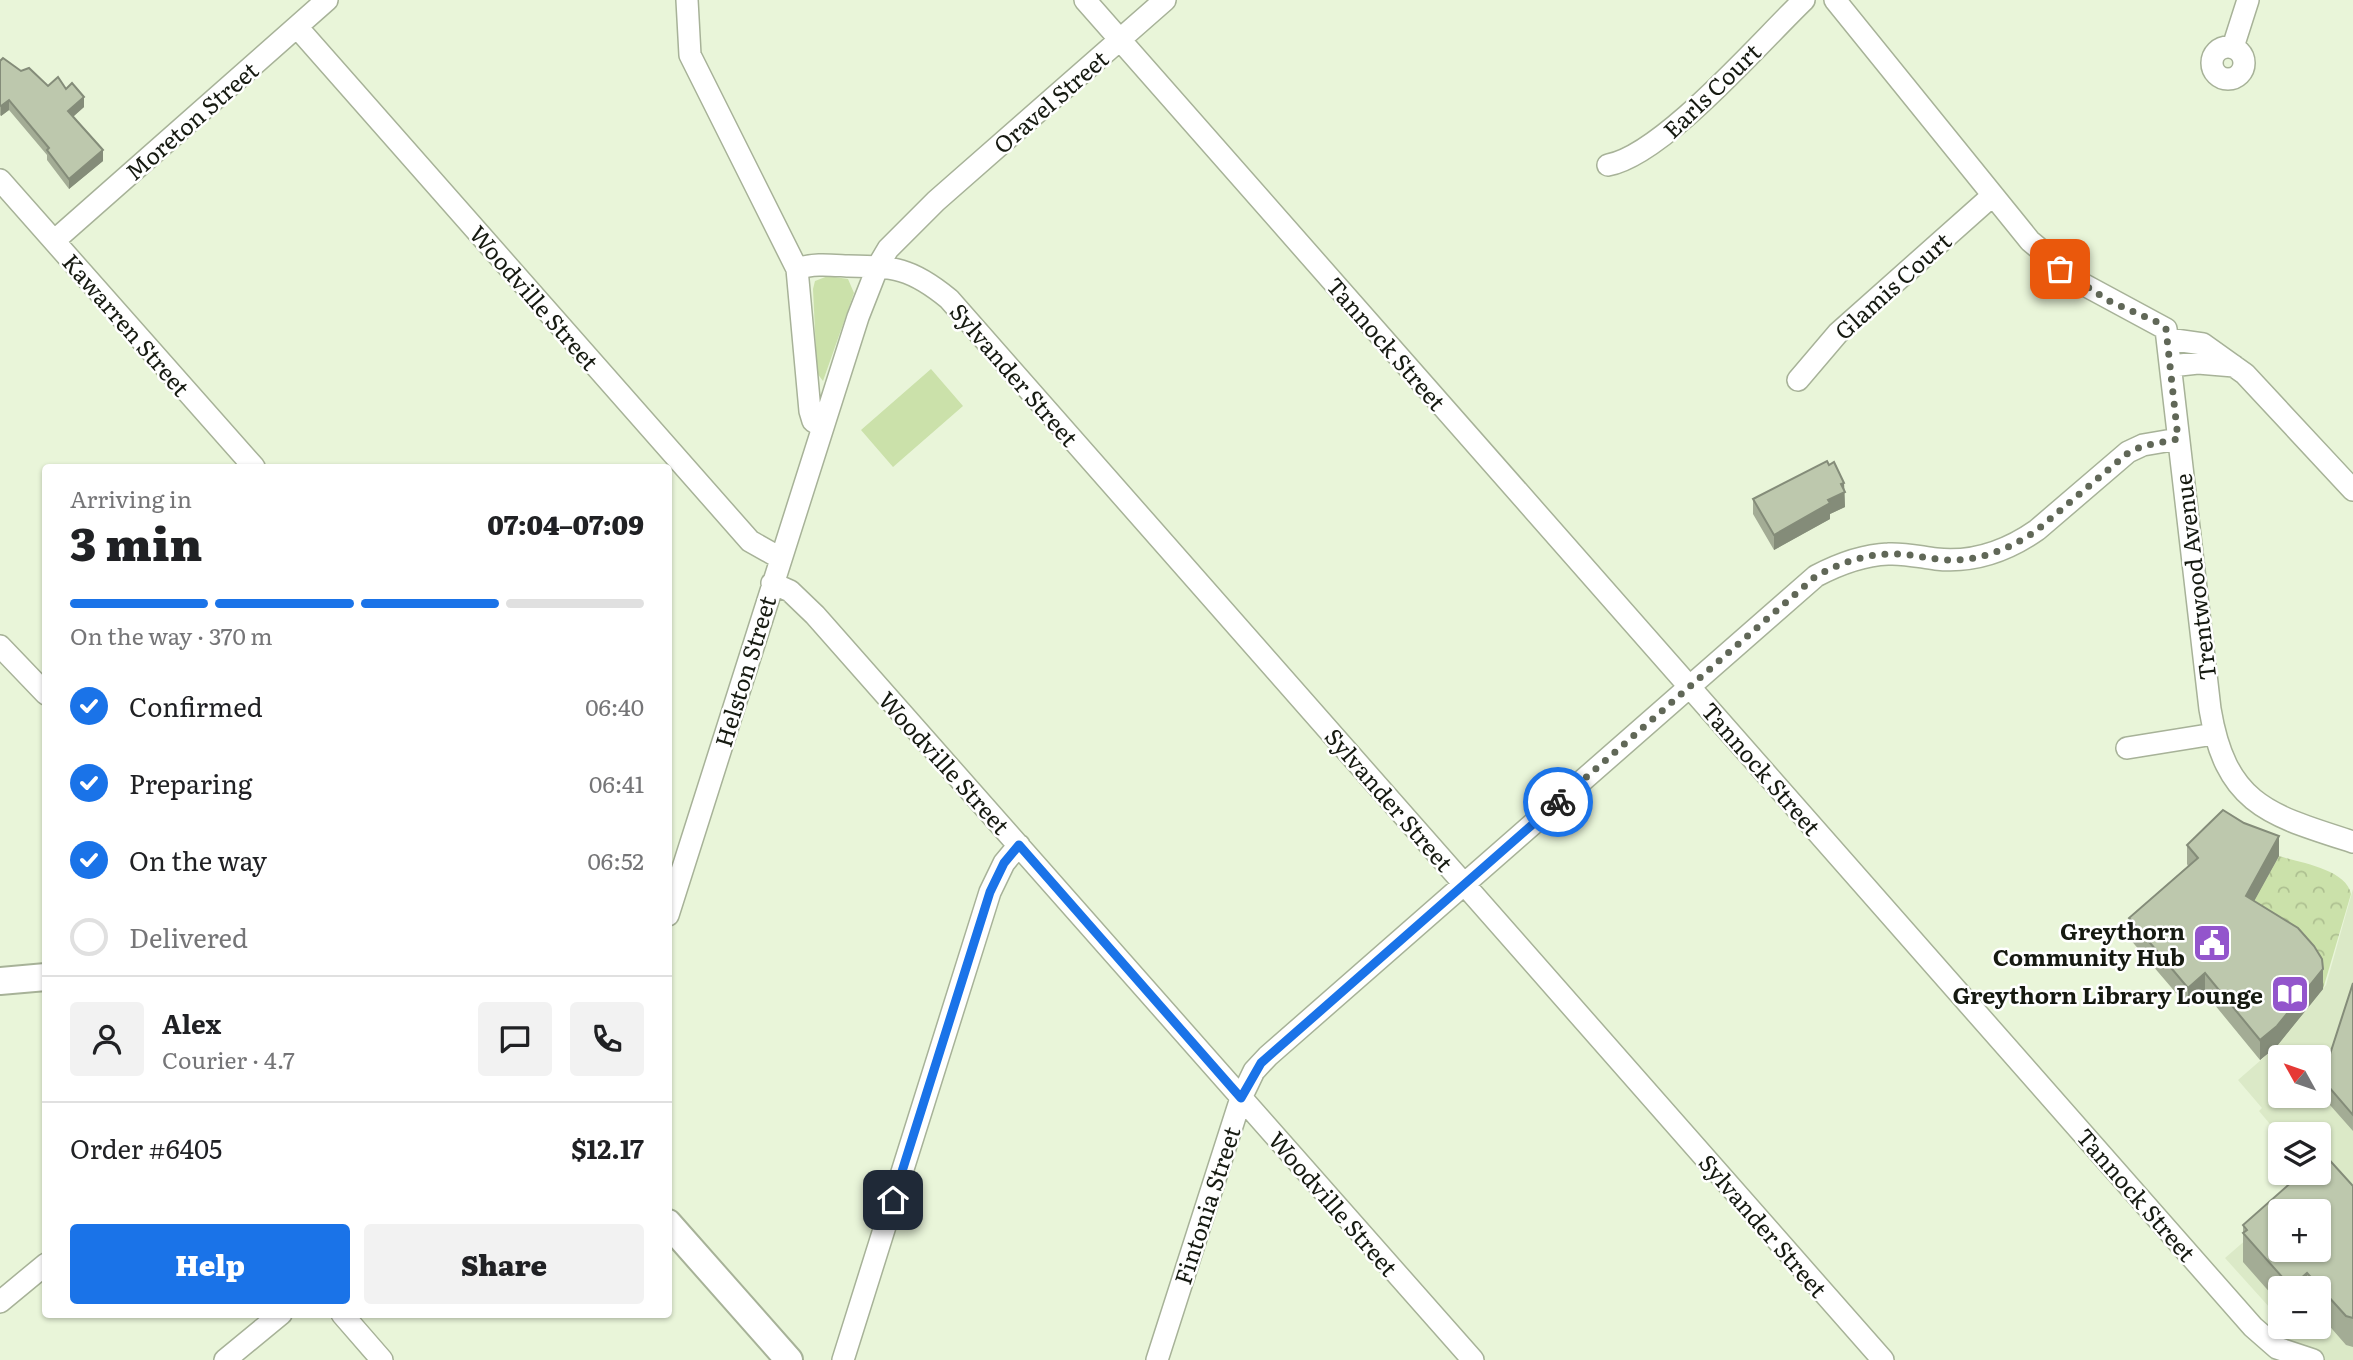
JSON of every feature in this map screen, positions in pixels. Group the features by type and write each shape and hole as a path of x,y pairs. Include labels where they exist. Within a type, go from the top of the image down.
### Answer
{"street":[{"name":"Moreton Street","path":"54,241 327,0"},
{"path":"687,0 690,55 797,269 810,411 813,421 822,427"},
{"name":"Tannock Street","path":"1085,0 2253,1327 2277,1348 2313,1360"},
{"name":"Oravel Street","path":"936,201 1165,0"},
{"name":"Earls Court","path":"1608,165 1629,160 1660,139 1804,0"},
{"path":"1835,0 2030,242 2060,269 2109,301 2160,324 2168,339 2203,344 2234,366 2269,397 2353,490"},
{"path":"2233,47 2248,0"},
{"name":"Woodville Street","path":"297,27 750,541 780,558"},
{"name":"Kawarren Street","path":"0,180 251,464"},
{"name":"Glamis Court","path":"1798,380 1838,332 1992,196"},
{"name":"Helston Street","path":"672,902 822,427 878,266 901,235 936,201"},
{"name":"Sylvander Street","path":"797,269 806,266 878,266 909,272 949,299 1884,1360"},
{"name":"Trentwood Avenue","path":"2168,339 2214,734 2224,766 2237,784 2258,803 2287,821 2353,842"},
{"path":"2171,366 2198,363 2234,366"},
{"name":"Fintonia Street","path":"1157,1360 1241,1098 1261,1063 1802,587 1836,566 1890,554 1955,561 1988,555 2022,541 2128,453 2143,446 2178,439"},
{"name":"Woodville Street","path":"772,583 790,591 815,615 1473,1360"},
{"path":"0,646 42,690"},
{"path":"2127,748 2214,734"},
{"path":"843,1360 990,892 1004,863 1019,845"},
{"path":"0,981 42,977"},
{"path":"672,1228 789,1360"},
{"path":"0,1302 42,1267"},
{"path":"225,1360 276,1318"},
{"path":"345,1318 382,1360"}],"shaded area":[{"path":"2353,889 2353,1360 2271,1360 2279,1339 2331,1339 2331,1276 2268,1276 2268,1306 2225,1258 2268,1221 2268,1262 2331,1262 2331,1199 2293,1199 2309,1185 2331,1185 2331,1122 2268,1122 2259,1111 2262,1108 2238,1080 2268,1054 2268,1108 2331,1108 2331,1045 2278,1045 2326,985"}],"green space":[{"path":"828,276 848,279 854,293 823,381 817,373 813,289 815,281"},
{"path":"931,369 963,406 893,467 861,430"},
{"path":"2279,856 2332,873 2341,878 2351,894 2323,989 2322,978 2245,917"}],"building":[{"path":"3,58 21,71 29,68 48,86 58,77 66,89 72,83 84,97 68,111 103,150 69,179 47,150 49,148 9,100 0,105 0,61"},
{"path":"1827,461 1829,465 1834,462 1844,483 1841,484 1845,492 1774,535 1753,499"},
{"name":"Greythorn Community Hub","path":"2223,810 2244,823 2279,836 2246,896 2298,928 2322,959 2323,969 2277,1026 2260,1040 2205,973 2188,988 2129,918 2198,858 2187,845"},
{"path":"2353,983 2353,1115 2331,1089 2331,1051"},
{"path":"2331,1162 2353,1186 2353,1318 2346,1316 2331,1299 2331,1276 2310,1276 2307,1273 2304,1276 2281,1276 2269,1262 2331,1262 2331,1199 2272,1199 2288,1185 2331,1185"},
{"path":"2268,1203 2268,1261 2243,1233 2247,1230 2243,1225"}],"way so far":[{"path":"1558,802 1816,576 1855,559 1873,555 1910,555 1955,561 1988,555 2022,541 2037,530 2115,460 2143,446 2178,439 2164,326 2109,301 2060,269"}],"place":[{"name":"Greythorn Community Hub","path":"2212,943"},
{"name":"Greythorn Library Lounge","path":"2290,994"}],"route":[{"path":"893,1200 990,892 1004,863 1019,845 1241,1098 1248,1081 1261,1063 1558,802"}]}
